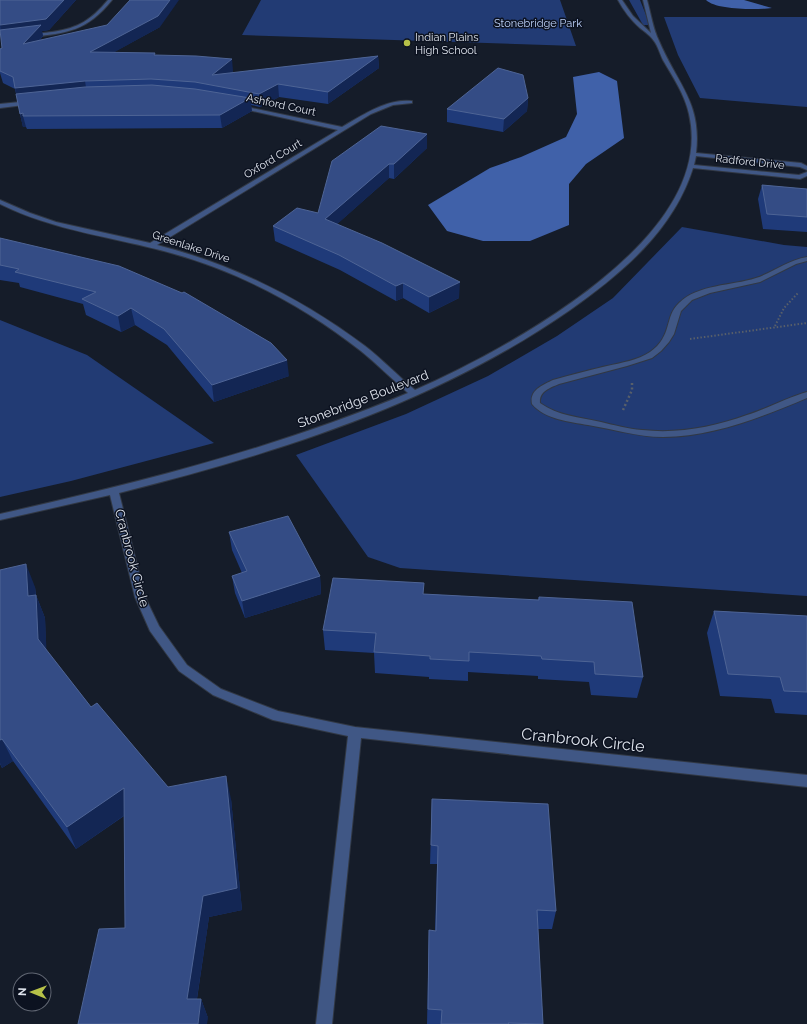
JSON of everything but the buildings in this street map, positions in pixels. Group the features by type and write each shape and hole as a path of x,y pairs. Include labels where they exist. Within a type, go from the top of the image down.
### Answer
{"street":[{"path":"28,36 69,30 86,23 93,19 110,0"},
{"name":"Stonebridge Boulevard","path":"620,0 635,21 656,40"},
{"name":"Stonebridge Boulevard","path":"0,517 114,492 239,457 333,426 414,394 492,355 555,316 607,280 642,246 663,222 678,201 687,183 693,154 695,137 693,120 686,98 656,40 645,0"},
{"path":"0,106 37,102"},
{"name":"Oxford Court","path":"151,245 343,128 381,108 392,104 410,102"},
{"name":"Ashford Court","path":"236,106 343,128"},
{"name":"Radford Drive","path":"693,154 801,165 807,168"},
{"name":"Radford Drive","path":"691,166 800,177 807,174"},
{"name":"Greenlake Drive","path":"0,202 21,213 43,221 151,245 210,262 260,284 310,313 362,349 414,394"},
{"path":"807,259 796,262 758,280 690,298 675,312 670,334 662,345 650,356 569,378 544,387 538,392 535,399 536,404 544,411 560,417 644,433 667,434 727,425 782,406 807,395"},
{"name":"Cranbrook Circle","path":"114,492 140,597 154,628 183,668 217,692 277,716 355,732 807,781"},
{"path":"324,1024 355,732"}],"path":[{"path":"775,326 781,310 798,293"},
{"path":"662,345 692,338 807,323"},
{"path":"620,428 620,416 632,390 632,380 635,370 650,356"}],"green space":[{"name":"Stonebridge Park","path":"261,0 560,0 576,46 242,35"},
{"path":"629,0 640,0 650,25 643,25"},
{"path":"664,17 807,17 807,107 700,98 678,55"},
{"path":"682,227 784,245 807,247 807,596 400,568 368,557 296,455 406,414 488,376 557,336 613,298"},
{"path":"0,320 87,355 214,443 71,481 0,497"}],"shaded area":[{"path":"706,0 744,0 772,8 747,9 718,6"},
{"path":"599,72 617,81 624,138 586,164 569,184 569,225 530,241 483,241 447,231 428,205 490,168 521,157 566,137 577,114 573,77"}],"place":[{"name":"Indian Plains High School","path":"407,43"}]}
